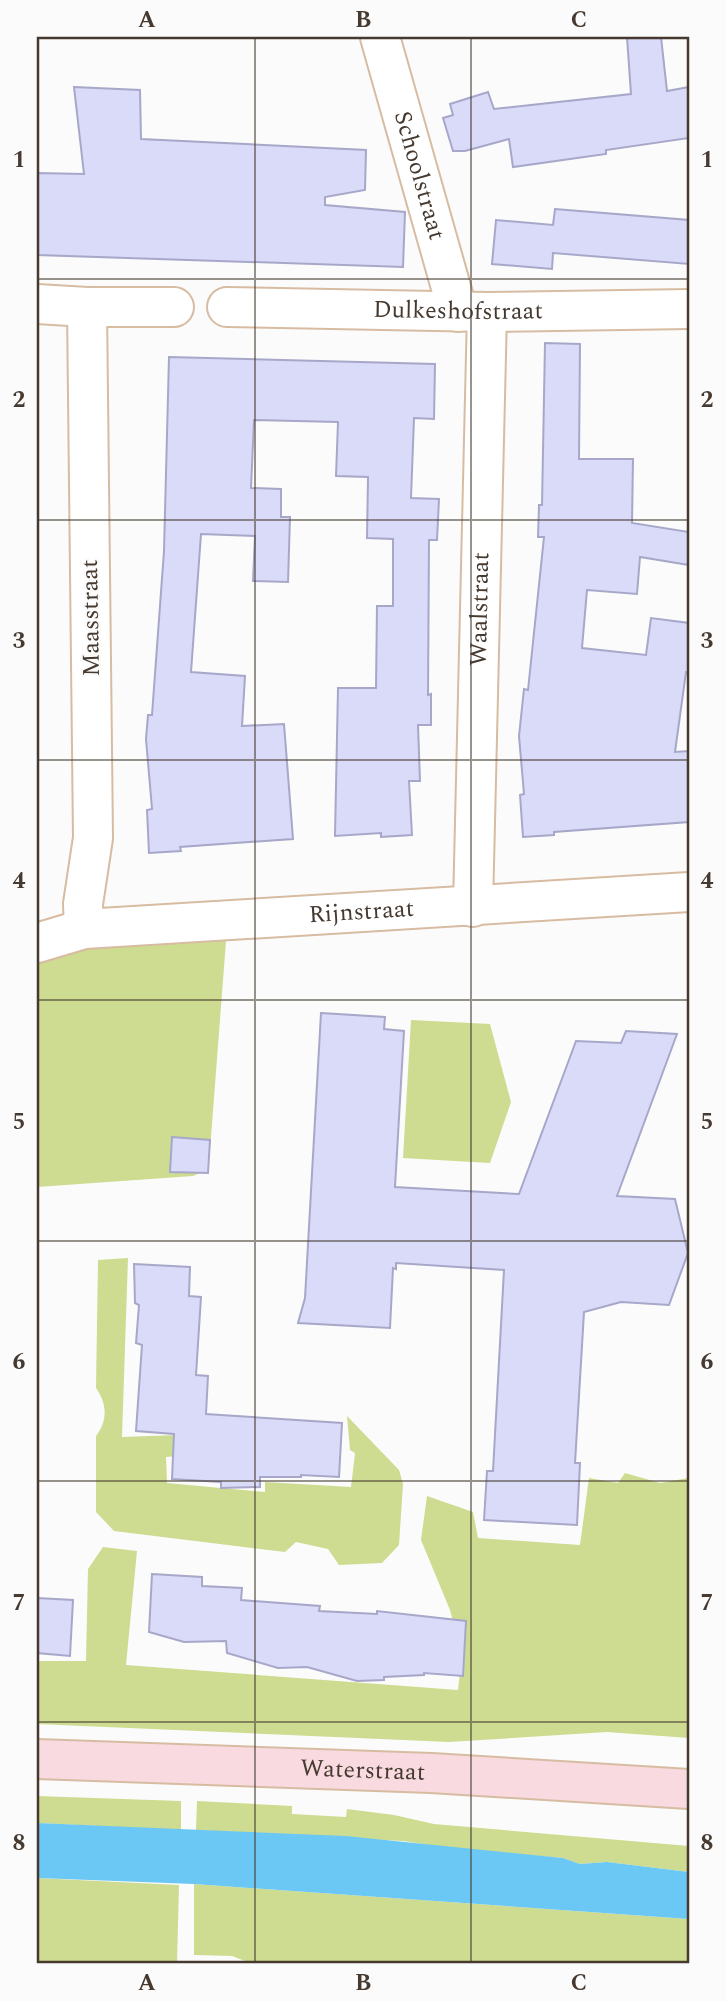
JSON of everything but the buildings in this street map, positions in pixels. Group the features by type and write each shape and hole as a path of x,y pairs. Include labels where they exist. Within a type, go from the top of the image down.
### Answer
{"street":[{"name":"Schoolstraat","path":"380,37 473,312"},
{"path":"37,304 174,307"},
{"name":"Maasstraat","path":"84,929 83,904 93,838 87,307"},
{"name":"Dulkeshofstraat","path":"227,307 473,312 689,309"},
{"name":"Waalstraat","path":"473,312 473,907"},
{"name":"Rijnstraat","path":"37,943 84,929 689,892"},
{"name":"Waterstraat","path":"37,1759 431,1773 689,1789"}],"green space":[{"path":"227,928 210,1150 205,1171 193,1176 37,1187 37,961 77,941"},
{"path":"411,1020 490,1024 511,1102 490,1163 403,1158"},
{"path":"128,1258 122,1437 178,1435 177,1456 166,1457 167,1483 265,1492 265,1482 351,1487 355,1453 350,1450 347,1416 399,1470 403,1484 399,1545 382,1563 339,1565 328,1549 296,1542 285,1552 114,1531 96,1512 96,1436 103,1424 105,1412 96,1388 98,1260"},
{"path":"625,1473 660,1483 689,1478 689,1738 607,1732 449,1742 37,1724 37,1661 86,1661 88,1569 103,1547 137,1551 126,1665 458,1690 462,1656 450,1610 421,1540 427,1496 473,1512 478,1538 580,1545 589,1478 618,1483"},
{"path":"37,1796 181,1801 181,1830 37,1823"},
{"path":"197,1801 292,1806 292,1814 346,1817 347,1809 434,1824 689,1846 689,1872 607,1862 580,1864 563,1858 456,1849 403,1841 196,1830"},
{"path":"37,1878 179,1885 177,1964 37,1964"},
{"path":"194,1884 689,1919 689,1964 253,1964 232,1956 194,1955"}],"water":[{"path":"37,1823 346,1836 563,1858 580,1864 607,1862 689,1872 689,1919 194,1884 37,1878"}]}
